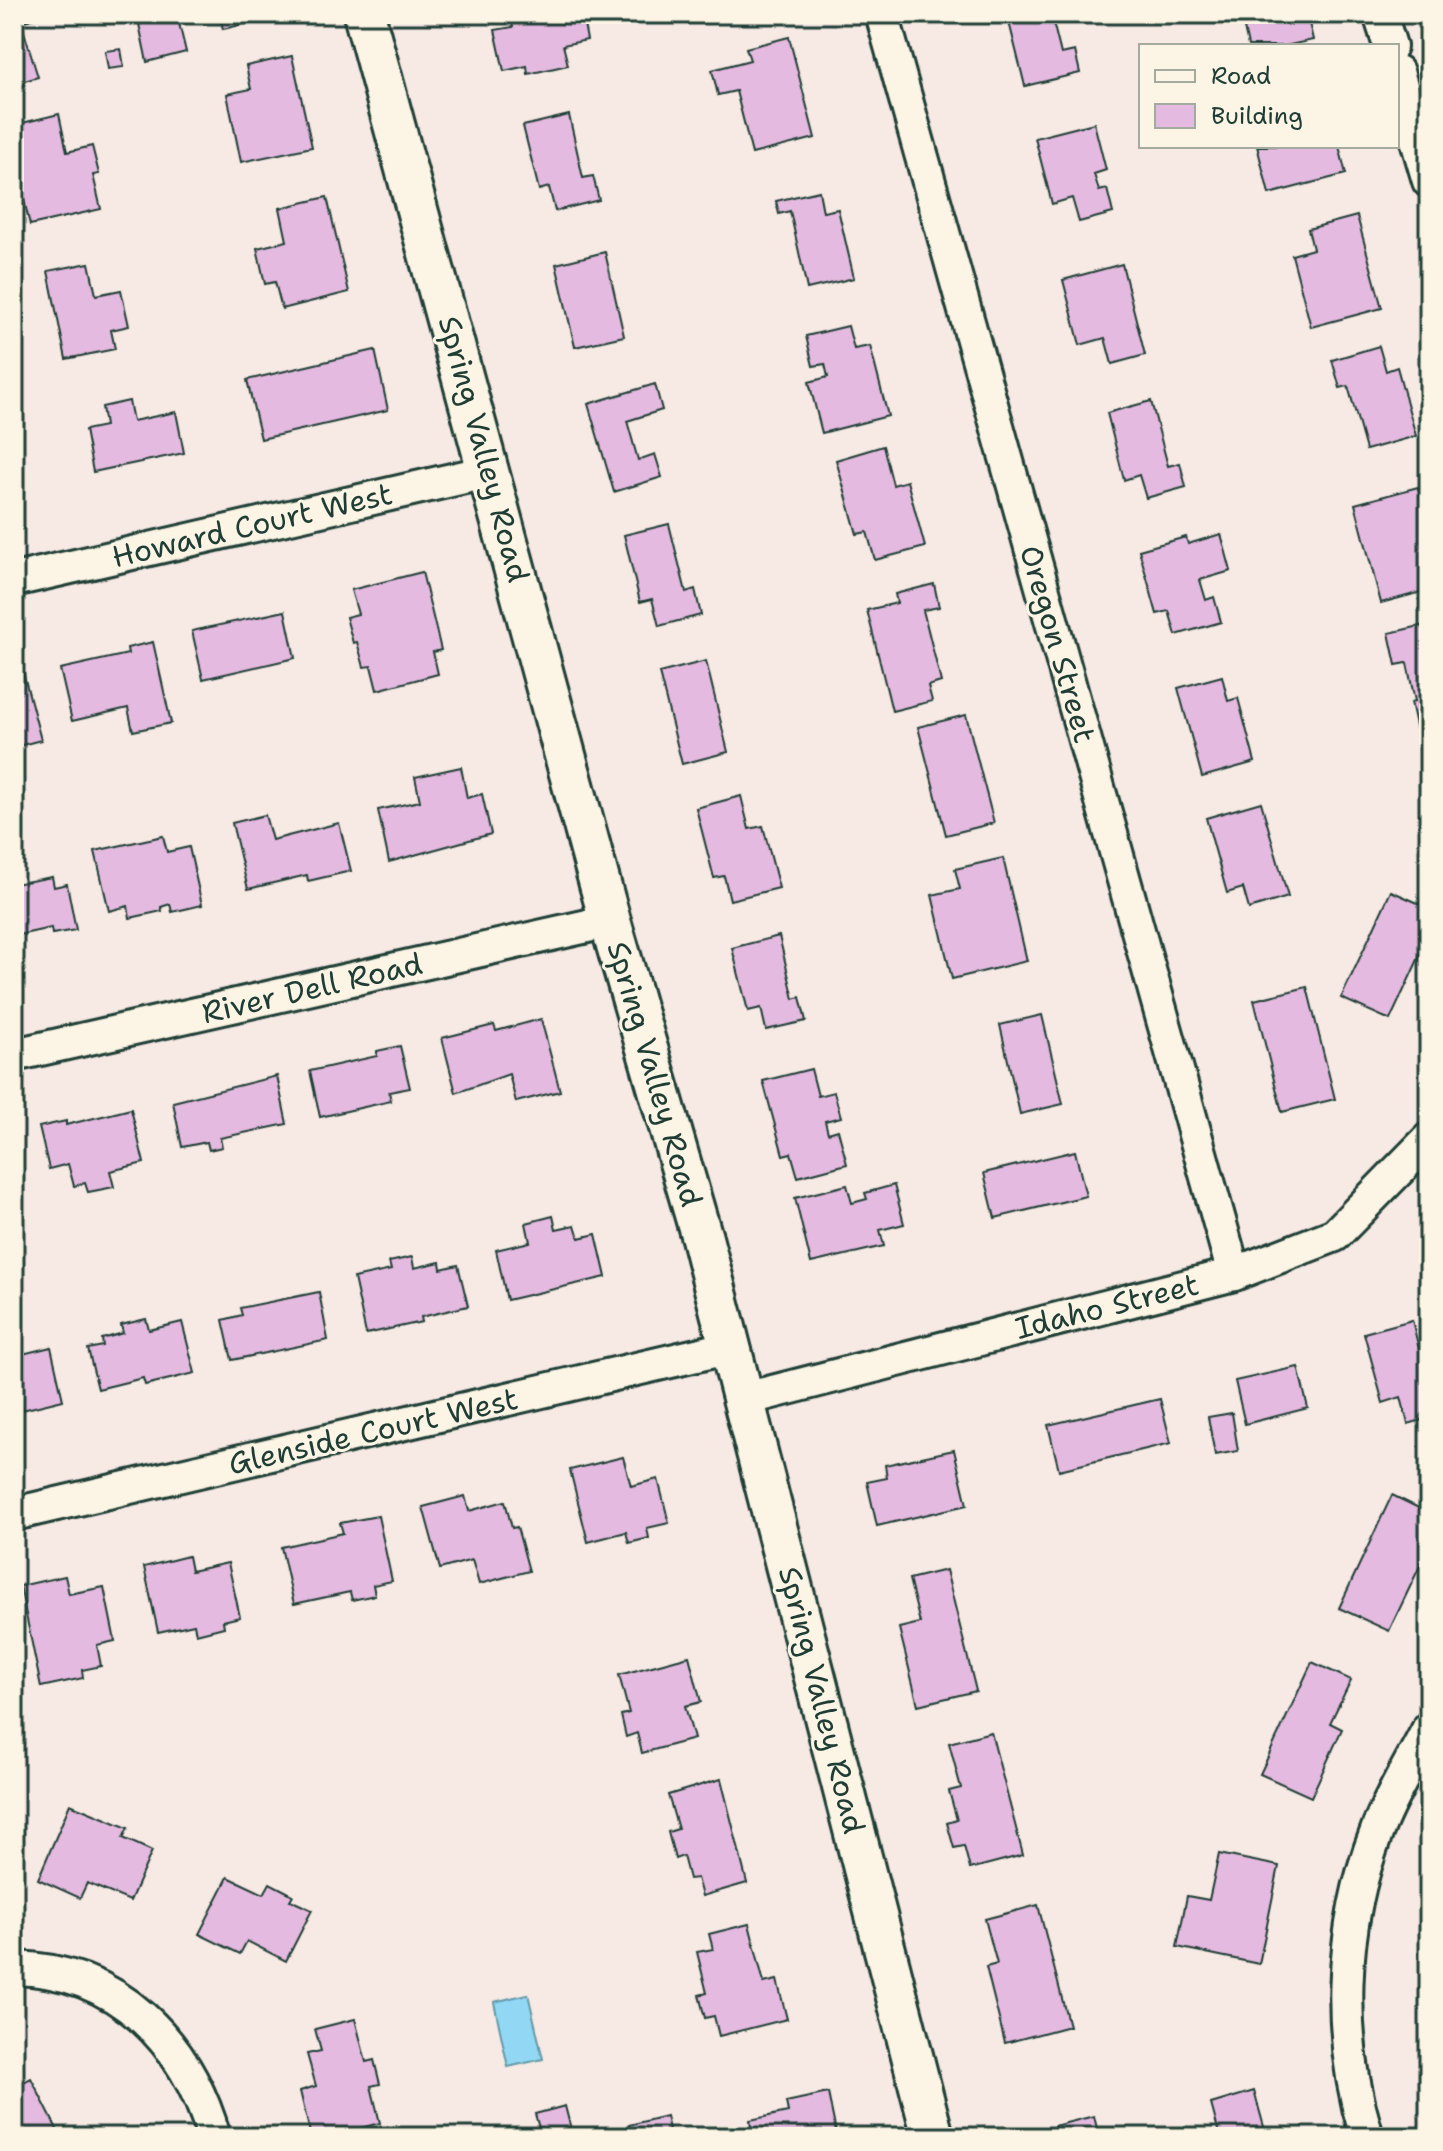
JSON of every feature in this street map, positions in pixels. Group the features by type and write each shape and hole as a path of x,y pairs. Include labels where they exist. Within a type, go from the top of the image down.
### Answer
{"street":[{"name":"Spring Valley Road","path":"364,14 491,471 610,921 745,1399 933,2137"},
{"name":"Oregon Street","path":"882,14 1234,1274"},
{"path":"1380,14 1389,44"},
{"path":"1399,79 1429,181"},
{"name":"Howard Court West","path":"16,572 491,471"},
{"name":"River Dell Road","path":"14,1055 610,921"},
{"name":"Idaho Street","path":"745,1399 1234,1274 1335,1235 1429,1139"},
{"name":"Glenside Court West","path":"14,1514 731,1347"},
{"path":"1367,2137 1355,2096 1347,2037 1346,1977 1353,1918 1378,1828 1429,1728"},
{"path":"14,1968 35,1968 84,1981 126,2003 159,2032 186,2066 206,2109 214,2137"}],"water":[{"path":"528,1994 543,2059 508,2067 494,2002"}],"building":[{"path":"14,14 34,14 35,18 21,22 38,77 14,84"},
{"path":"219,14 274,14 275,17 223,29"},
{"path":"510,14 582,14 587,40 563,45 568,65 528,74 527,66 504,71 495,30 513,27"},
{"path":"658,14 697,14 660,23"},
{"path":"1007,14 1051,14 1061,54 1075,51 1080,73 1025,86"},
{"path":"1241,14 1307,14 1313,40 1294,44 1248,44"},
{"path":"177,15 186,52 147,62 139,24"},
{"path":"789,37 815,138 752,154 736,91 718,95 712,70 750,60 746,48"},
{"path":"121,49 124,67 108,69 105,51"},
{"path":"292,56 312,147 241,162 227,94 251,89 246,66"},
{"path":"59,114 67,152 92,146 99,174 93,175 101,209 30,225 16,167 21,165 14,125"},
{"path":"569,115 583,178 593,176 599,200 555,211 549,187 539,190 523,126"},
{"path":"1094,123 1106,170 1094,174 1099,191 1107,189 1113,213 1079,222 1072,198 1052,204 1035,138"},
{"path":"1258,148 1340,148 1346,174 1269,194"},
{"path":"819,191 823,212 838,209 854,278 807,289 790,211 779,214 776,201"},
{"path":"327,197 349,292 282,309 275,282 265,284 257,248 287,241 280,208"},
{"path":"1357,216 1382,308 1311,327 1292,255 1313,249 1308,229"},
{"path":"605,252 624,336 575,347 556,264"},
{"path":"89,263 96,295 121,290 129,326 111,330 115,349 66,359 48,271"},
{"path":"1122,264 1145,355 1112,364 1105,338 1080,345 1063,280"},
{"path":"848,326 854,349 870,346 888,416 822,433 809,382 828,377 825,364 813,366 806,336"},
{"path":"1379,346 1386,371 1397,367 1416,436 1366,450 1348,386 1340,388 1332,360"},
{"path":"375,350 388,410 261,439 247,380"},
{"path":"655,384 662,410 627,421 638,460 655,454 662,477 614,492 588,404"},
{"path":"129,401 133,421 176,412 184,453 93,472 85,430 105,426 102,407"},
{"path":"1151,401 1168,466 1180,463 1186,487 1146,498 1139,475 1124,480 1107,413"},
{"path":"883,446 893,485 907,481 925,547 875,560 867,532 857,534 836,460"},
{"path":"1418,487 1429,530 1429,590 1381,603 1355,504"},
{"path":"669,524 686,592 695,589 701,615 659,626 652,599 640,602 624,535"},
{"path":"1221,534 1231,571 1200,580 1206,600 1214,597 1221,622 1176,635 1169,611 1157,614 1139,550 1186,537 1188,544"},
{"path":"422,572 441,650 433,652 438,674 377,690 371,666 364,667 346,617 358,614 351,590"},
{"path":"934,584 939,607 923,610 941,682 928,686 932,701 892,711 867,610 897,603 895,594"},
{"path":"285,611 295,658 203,679 192,631"},
{"path":"1429,624 1429,727 1417,730 1407,663 1396,665 1389,633"},
{"path":"153,642 171,723 133,731 128,708 72,721 60,669 128,654 127,648"},
{"path":"706,661 728,752 682,764 659,673"},
{"path":"22,668 41,740 14,747 14,670"},
{"path":"1222,676 1228,701 1238,698 1255,762 1202,777 1178,688"},
{"path":"966,715 994,823 946,835 918,727"},
{"path":"461,767 467,798 482,794 491,834 389,862 378,810 420,801 415,777"},
{"path":"741,796 749,829 763,826 779,888 730,900 724,876 714,878 696,808"},
{"path":"1261,802 1288,897 1249,909 1243,888 1227,893 1206,818"},
{"path":"265,815 272,840 339,823 351,871 308,881 307,875 248,889 232,823"},
{"path":"163,836 167,852 189,847 202,905 172,912 170,904 161,907 162,911 130,918 128,906 109,911 95,851"},
{"path":"1003,858 1027,961 952,979 932,895 960,889 955,869"},
{"path":"52,877 54,887 67,884 76,930 52,934 51,928 14,936 14,884"},
{"path":"1391,891 1429,908 1429,936 1390,1020 1341,998"},
{"path":"779,936 794,999 800,997 806,1021 766,1030 761,1008 748,1011 732,948"},
{"path":"1307,987 1335,1099 1282,1112 1254,1000"},
{"path":"1042,1015 1063,1104 1020,1114 1000,1025"},
{"path":"541,1019 560,1091 516,1102 509,1074 456,1093 442,1038 494,1025 496,1031"},
{"path":"400,1046 410,1088 389,1092 391,1101 320,1117 310,1071 377,1056 377,1051"},
{"path":"811,1069 818,1096 834,1092 841,1117 825,1121 828,1133 838,1130 847,1164 798,1177 791,1153 783,1155 763,1081"},
{"path":"277,1076 287,1124 220,1138 222,1147 209,1150 207,1142 182,1147 173,1102"},
{"path":"131,1109 144,1163 110,1171 114,1187 88,1192 85,1183 74,1186 68,1164 49,1169 39,1127 66,1121 66,1125"},
{"path":"1075,1151 1086,1196 995,1218 984,1173"},
{"path":"847,1185 852,1203 867,1199 865,1193 894,1185 904,1224 880,1230 884,1246 811,1263 795,1198"},
{"path":"553,1216 556,1229 575,1225 579,1238 596,1234 606,1277 507,1300 496,1250 530,1242 526,1223"},
{"path":"412,1257 414,1268 440,1262 441,1269 458,1265 468,1306 421,1317 422,1322 366,1334 354,1278 391,1270 389,1262"},
{"path":"319,1292 328,1340 232,1360 223,1320 242,1315 240,1308"},
{"path":"146,1319 149,1330 182,1322 195,1373 145,1385 143,1378 98,1389 88,1349 103,1346 102,1339 123,1333 121,1325"},
{"path":"1412,1320 1419,1349 1429,1346 1429,1418 1408,1424 1401,1397 1383,1403 1364,1333"},
{"path":"51,1347 63,1400 14,1412 14,1356"},
{"path":"1298,1367 1308,1408 1245,1424 1235,1381"},
{"path":"1160,1399 1171,1443 1059,1470 1048,1425"},
{"path":"1232,1413 1238,1451 1215,1455 1208,1417"},
{"path":"954,1450 967,1505 877,1526 867,1482 887,1478 885,1465"},
{"path":"623,1457 631,1486 658,1479 669,1523 647,1528 649,1538 629,1543 626,1532 588,1542 570,1470"},
{"path":"1392,1495 1429,1513 1429,1547 1389,1631 1339,1608"},
{"path":"465,1496 469,1511 505,1501 512,1528 517,1527 529,1571 479,1584 472,1560 440,1569 423,1507"},
{"path":"378,1516 392,1581 373,1585 375,1595 352,1600 350,1592 294,1604 281,1547 343,1533 340,1523"},
{"path":"188,1556 191,1571 228,1563 240,1617 223,1621 224,1627 196,1634 194,1624 158,1632 144,1567"},
{"path":"946,1570 976,1691 918,1705 899,1628 920,1623 909,1579"},
{"path":"65,1576 69,1594 104,1587 115,1641 97,1645 101,1666 82,1670 83,1678 41,1687 20,1586"},
{"path":"689,1656 701,1702 685,1706 694,1739 642,1753 637,1733 626,1737 621,1715 629,1713 619,1675"},
{"path":"1312,1662 1351,1680 1330,1723 1342,1729 1311,1797 1260,1774"},
{"path":"991,1732 1023,1855 970,1869 964,1846 954,1848 947,1823 957,1820 949,1791 961,1788 949,1743"},
{"path":"721,1779 747,1883 702,1896 697,1878 689,1879 683,1856 675,1859 668,1832 678,1829 668,1795"},
{"path":"70,1804 128,1828 123,1838 152,1851 130,1901 87,1883 80,1898 38,1879"},
{"path":"1219,1854 1279,1866 1259,1964 1177,1947 1187,1896 1209,1900"},
{"path":"228,1877 264,1894 270,1883 293,1895 290,1900 312,1910 286,1961 247,1941 240,1954 199,1934"},
{"path":"1038,1905 1069,2026 1005,2043 986,1967 997,1964 985,1919"},
{"path":"749,1924 764,1983 777,1980 787,2019 719,2036 714,2016 705,2018 699,1995 707,1993 697,1952 713,1949 709,1934"},
{"path":"355,2019 366,2062 374,2060 380,2084 371,2086 380,2123 326,2137 311,2137 300,2091 316,2086 307,2054 321,2051 315,2029"},
{"path":"31,2078 61,2137 14,2137 14,2087"},
{"path":"1254,2091 1266,2134 1278,2131 1280,2137 1220,2137 1211,2104"},
{"path":"828,2093 837,2137 753,2137 750,2120 788,2112 786,2102"},
{"path":"565,2106 573,2137 535,2137 541,2135 535,2114"},
{"path":"666,2116 670,2134 697,2128 699,2136 716,2132 717,2137 631,2137 629,2125"},
{"path":"1094,2116 1099,2137 1057,2137 1054,2126"}]}
